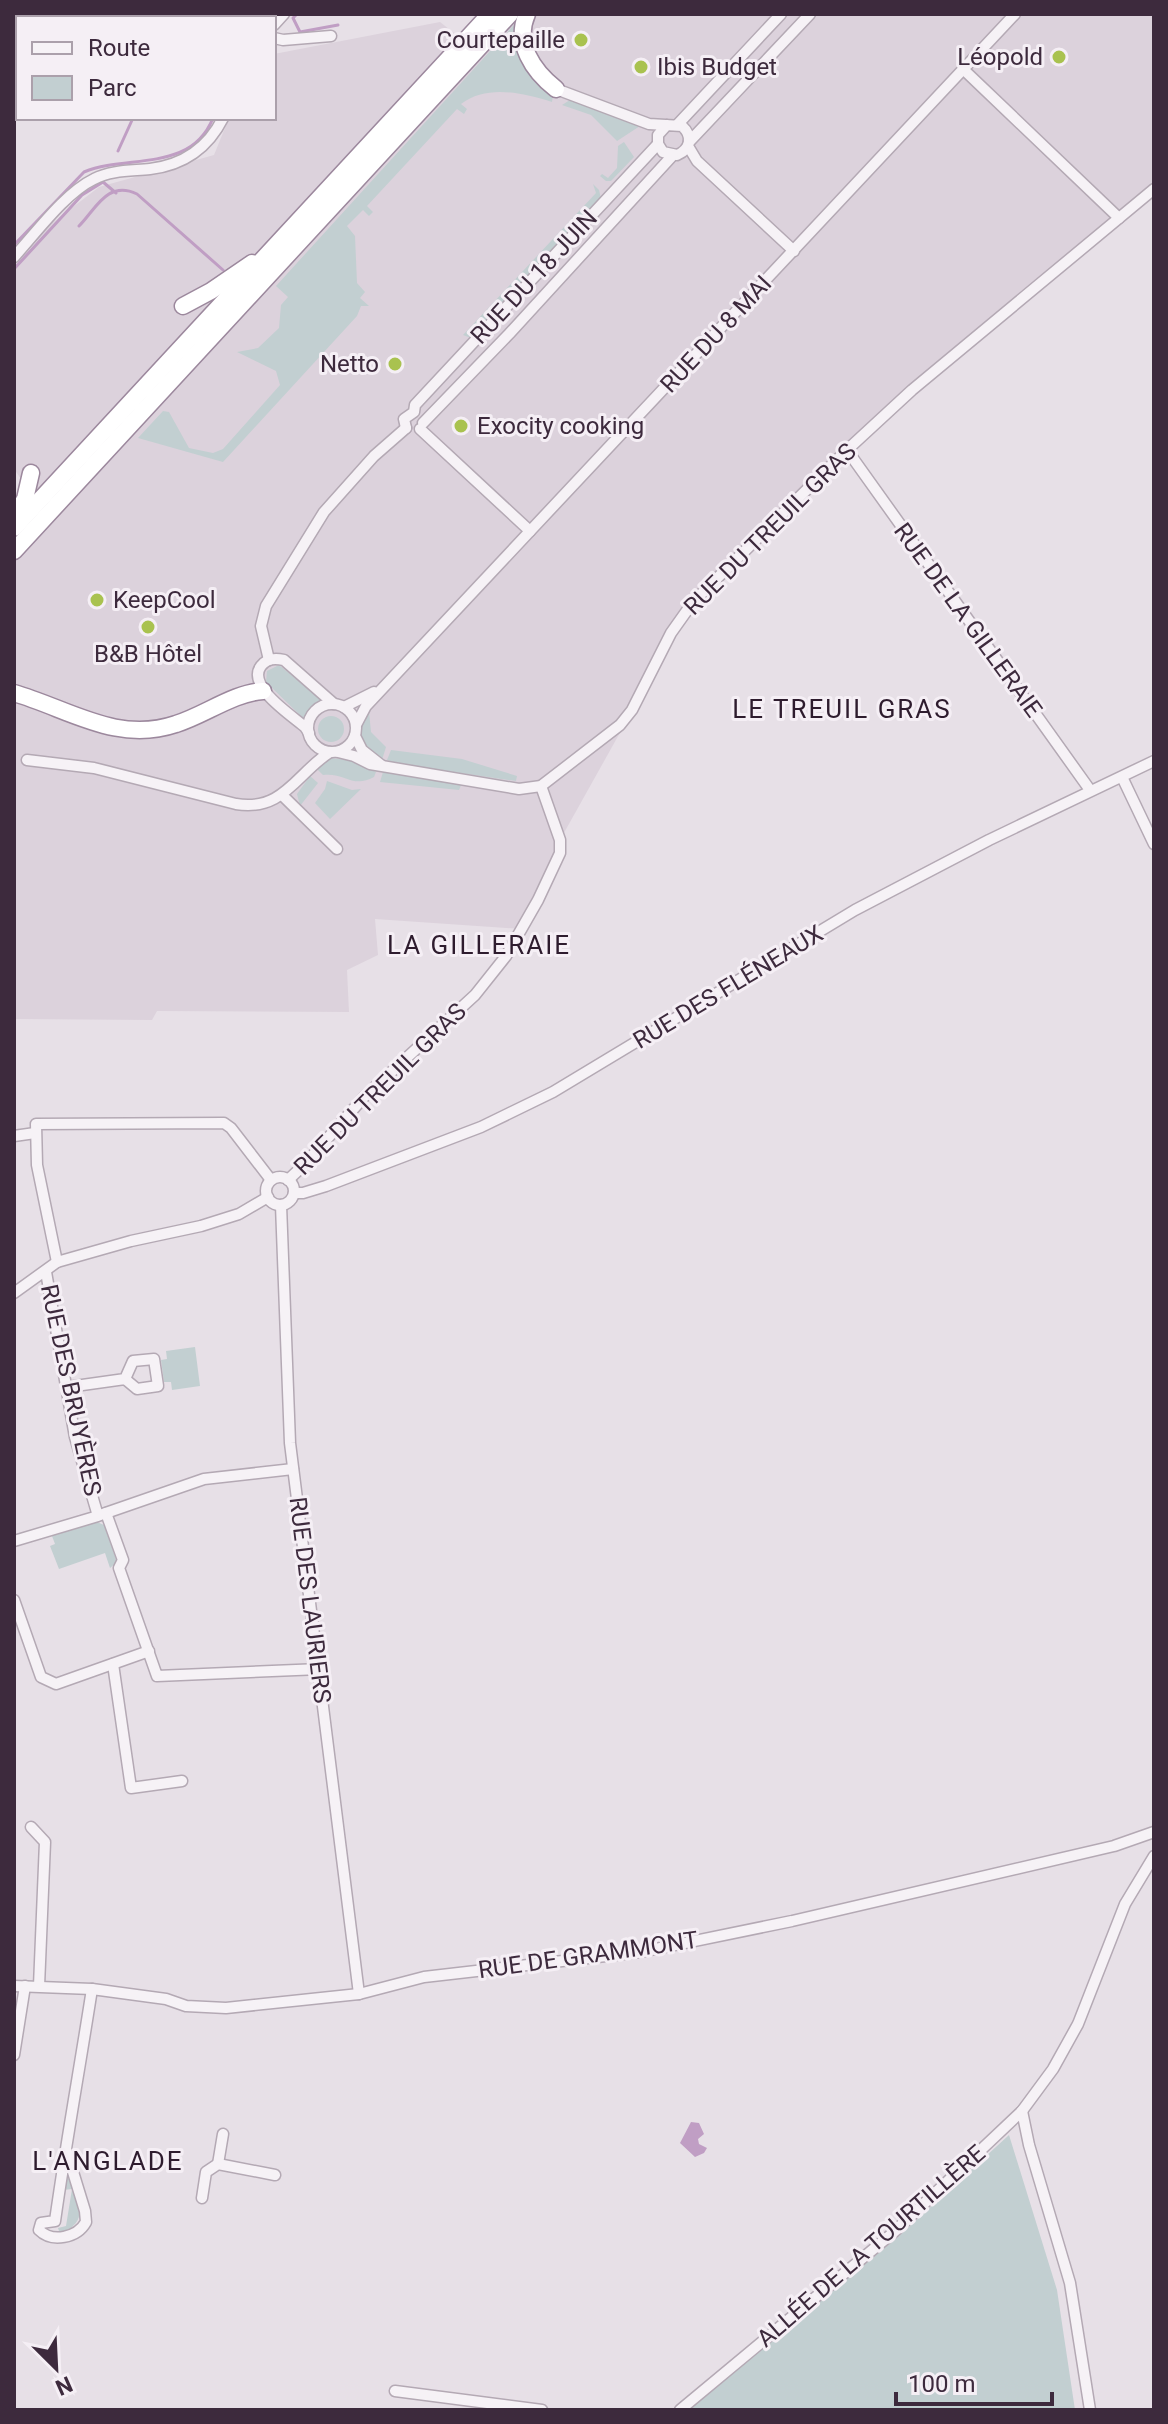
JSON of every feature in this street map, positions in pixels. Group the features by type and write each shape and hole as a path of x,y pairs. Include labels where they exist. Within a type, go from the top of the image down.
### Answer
{"highway":[{"path":"14,528 490,14"},
{"path":"14,551 510,14"},
{"path":"527,14 523,31 530,62 543,79 556,89"},
{"path":"183,306 274,249"},
{"path":"14,517 25,499 31,473"},
{"path":"14,693 80,719 133,731 176,724 244,694 263,691"}],"street":[{"path":"658,141 660,131 672,124 781,14"},
{"path":"530,531 422,426 422,416 414,412 406,416 406,428 412,431 422,426 810,14"},
{"name":"RUE DU 8 MAI","path":"356,731 366,706 1015,14"},
{"path":"276,38 331,36"},
{"path":"963,69 1119,218"},
{"path":"556,89 649,124 672,124 688,133 689,144 697,161 794,251"},
{"path":"14,257 84,185 112,173 166,166 183,160 212,138 222,120"},
{"path":"649,124 663,152 697,161"},
{"name":"RUE DU 18 JUIN","path":"414,412 415,405 658,141"},
{"name":"RUE DU TREUIL GRAS","path":"288,1180 364,1097 475,995 506,956 560,853 560,840 541,786 620,725 632,710 671,633 693,602 912,390 1154,189"},
{"path":"269,660 261,626 266,606 324,512 372,458 406,428"},
{"name":"RUE DE LA GILLERAIE","path":"847,450 1090,790"},
{"path":"382,767 362,750 351,713 287,662 269,660 261,666 258,683 263,691 305,727 323,751 382,767 519,789 541,786"},
{"path":"307,769 310,720 316,711 339,706 383,688"},
{"path":"27,760 94,768 242,805 266,803 282,795 307,769 348,746 356,731"},
{"name":"RUE DES FLÉNEAUX","path":"294,1193 310,1191 481,1127 553,1092 855,910 1090,790 1154,761"},
{"path":"1122,777 1154,844"},
{"path":"282,795 337,849"},
{"path":"57,1262 37,1165 36,1124 220,1122 231,1128 271,1180"},
{"path":"14,1136 35,1133"},
{"name":"RUE DU TREUIL GRAS","path":"282,1177 288,1180 294,1193 288,1202 281,1205 273,1203 266,1190 271,1180 282,1177"},
{"path":"14,1293 57,1262 131,1241 201,1226 239,1214 268,1197"},
{"name":"RUE DES LAURIERS","path":"281,1205 293,1469 359,1994"},
{"name":"RUE DES BRUYÈRES","path":"14,1541 102,1514 75,1437 46,1272"},
{"path":"68,1387 125,1379"},
{"path":"293,1469 204,1479 102,1514 123,1560 119,1568 157,1676 320,1669"},
{"path":"14,1600 41,1677 56,1684 149,1651"},
{"path":"113,1664 131,1788 182,1781"},
{"path":"31,1827 45,1842 39,1986"},
{"name":"RUE DE GRAMMONT","path":"20,1986 92,1989 166,1999 204,2008 359,1994 424,1977 641,1952 737,1933 1114,1846 1154,1832"},
{"name":"ALLÉE DE LA TOURTILLÈRE","path":"680,2410 894,2232 1022,2111 1053,2069 1078,2024 1125,1904 1154,1856"},
{"path":"14,2055 20,1986"},
{"path":"66,2149 86,2222 74,2235 44,2235 39,2230 41,2223 55,2221 66,2149 92,1989"},
{"path":"1022,2111 1070,2283 1090,2410"},
{"path":"218,2164 223,2134"},
{"path":"202,2198 206,2172 218,2164 275,2175"},
{"path":"395,2391 542,2410"}],"shaded area":[{"path":"508,14 1154,14 1154,189 912,390 693,602 560,840 521,929 375,919 378,955 347,970 349,1012 157,1011 152,1020 14,1019 14,525 24,483 14,469 14,255 99,187 214,155 228,120 276,120 276,54 440,22 476,50"},
{"path":"691,2122 699,2123 704,2134 698,2139 699,2144 707,2148 695,2157 680,2143"}],"green space":[{"path":"522,16 519,33 553,95 552,102 494,92 461,104 467,109 464,114 457,109 367,206 373,212 369,216 363,210 347,226 355,236 357,283 365,292 360,298 369,306 361,306 357,316 223,462 138,438 163,411 169,412 189,448 213,453 223,449 280,385 276,371 237,352 258,348 279,328 281,305 288,297 276,286"},
{"path":"570,100 640,126 617,141 591,115 562,105"},
{"path":"624,142 634,157 611,181 606,181 600,176 602,174 608,178 617,168 618,146"},
{"path":"593,184 599,190 601,199 471,338 463,335 596,193"},
{"path":"279,665 323,701 310,709 305,720 266,682 267,671"},
{"path":"369,711 371,732 386,747 382,760 362,738 361,726"},
{"path":"331,716 340,720 344,729 340,738 331,742 322,738 318,729 322,720"},
{"path":"391,750 462,759 517,776 516,781 399,764 387,760"},
{"path":"329,758 351,760 376,772 374,777 360,781 323,775 316,768"},
{"path":"383,772 462,783 459,790 380,782"},
{"path":"310,776 318,783 300,806 297,794"},
{"path":"327,781 352,790 361,789 330,819 315,803"},
{"path":"195,1347 200,1386 172,1390 171,1382 164,1382 161,1360 167,1359 166,1351"},
{"path":"97,1522 104,1525 117,1562 110,1568 105,1553 59,1569 50,1546 55,1544 52,1536"},
{"path":"1009,2135 1057,2290 1075,2410 688,2410 899,2236"},
{"path":"70,2178 79,2204 79,2217 70,2229 60,2234 58,2228 66,2226 72,2189 63,2190 65,2179"}],"waterway":[{"path":"297,14 293,18 300,32 338,25"},
{"path":"118,151 132,120"},
{"path":"14,245 84,172 174,155 190,147 203,135 212,120"},
{"path":"14,269 82,195 103,182 116,193"},
{"path":"79,226 110,193 127,191 137,194 223,270"}],"place":[{"name":"Courtepaille","path":"581,40"},
{"name":"Léopold","path":"1059,57"},
{"name":"Ibis Budget","path":"641,67"},
{"name":"Netto","path":"395,364"},
{"name":"Exocity cooking","path":"461,426"},
{"name":"KeepCool","path":"97,600"},
{"name":"B&B Hôtel","path":"148,627"}],"district":[{"name":"LE TREUIL GRAS","path":"842,709"},
{"name":"LA GILLERAIE","path":"479,945"},
{"name":"L'ANGLADE","path":"108,2161"}]}
